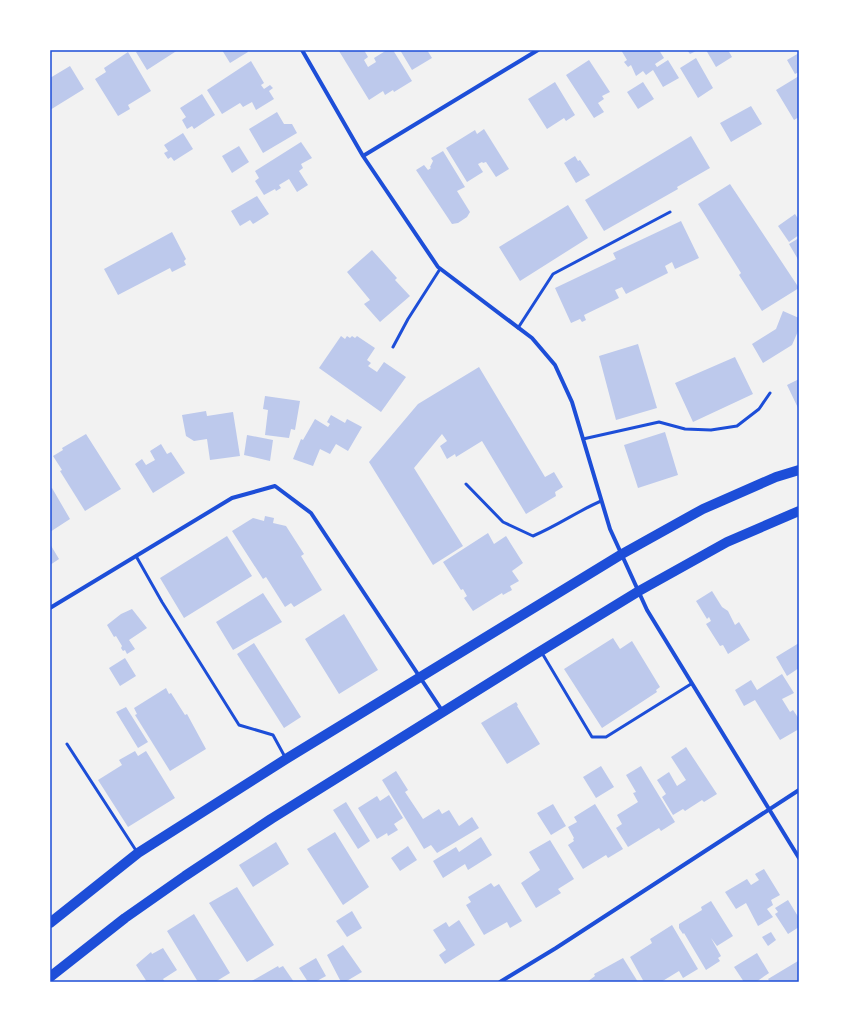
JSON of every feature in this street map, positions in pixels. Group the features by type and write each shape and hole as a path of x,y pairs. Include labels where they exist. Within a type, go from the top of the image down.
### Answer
{"main road":[{"path":"50,923 138,852 286,758 421,678 622,554 703,509 776,477 799,470"},
{"path":"50,977 126,918 270,819 639,591 727,542 799,511"}],"street":[{"path":"302,50 363,156 440,270 532,338 556,365 572,402 610,529 647,610 799,858"},
{"path":"363,156 538,50"},
{"path":"50,608 232,498 275,486 311,514 443,712"},
{"path":"500,982 556,948 799,790"}],"lane":[{"path":"518,328 553,274 670,212"},
{"path":"394,347 408,319 440,270"},
{"path":"583,439 659,422 685,429 710,430 737,426 759,410 770,393"},
{"path":"466,484 503,522 533,536 553,528 577,512 601,501"},
{"path":"136,556 162,602 239,725 273,735 286,758"},
{"path":"541,651 592,737 606,737 691,684"},
{"path":"68,744 138,852"}],"building":[{"path":"140,50 178,50 147,70 136,52"},
{"path":"222,50 247,50 248,52 230,63"},
{"path":"364,50 368,57 364,60 368,67 376,62 374,58 387,50 393,50 412,81 394,92 393,90 385,95 383,91 369,100 339,51"},
{"path":"400,50 427,50 432,58 412,70"},
{"path":"621,50 659,50 664,58 655,64 657,67 668,60 679,78 663,87 653,70 646,75 643,71 636,76 631,65 628,67 624,62 627,60"},
{"path":"687,50 698,50 690,54"},
{"path":"706,50 728,50 732,57 716,67"},
{"path":"128,52 151,91 128,105 130,109 118,116 95,79 106,72 104,68"},
{"path":"799,53 799,72 795,74 787,60"},
{"path":"696,58 713,88 698,98 680,68"},
{"path":"589,60 610,92 602,96 604,99 598,103 604,112 594,118 566,75"},
{"path":"251,61 264,83 261,85 264,89 270,85 273,88 269,91 274,99 256,110 252,102 243,107 240,103 222,114 207,90"},
{"path":"70,66 84,89 50,110 50,78"},
{"path":"799,76 799,117 794,120 776,90"},
{"path":"555,82 575,115 566,121 564,118 547,129 528,99"},
{"path":"643,82 654,99 638,109 627,92"},
{"path":"202,94 215,115 194,129 192,126 187,129 182,120 186,117 180,108"},
{"path":"751,106 762,124 731,142 720,123"},
{"path":"277,112 284,124 292,124 297,133 263,153 249,129"},
{"path":"484,129 509,169 496,177 486,162 482,162 478,164 483,172 467,182 446,148 475,130 477,134"},
{"path":"183,133 193,149 174,161 171,157 168,159 164,153 168,151 164,145"},
{"path":"691,136 710,168 677,187 678,189 604,231 585,200"},
{"path":"301,142 312,158 301,164 303,168 299,171 308,185 297,192 289,179 279,185 281,188 276,191 275,189 264,195 255,181 259,178 255,171"},
{"path":"239,146 249,162 232,173 222,156"},
{"path":"443,151 465,187 457,191 470,212 467,217 458,223 452,224 416,170 424,165 428,170 431,168 430,167 433,161 431,158"},
{"path":"575,156 578,161 580,160 590,175 576,183 564,163"},
{"path":"730,184 799,288 762,311 739,275 741,273 698,204"},
{"path":"257,196 269,214 253,224 250,220 240,226 231,211"},
{"path":"568,205 588,238 520,281 499,247"},
{"path":"795,214 799,220 799,235 789,242 778,226"},
{"path":"681,221 699,258 675,269 672,262 665,266 668,273 626,294 622,287 615,290 619,298 584,315 586,320 582,322 580,319 571,323 555,288 616,259 613,253"},
{"path":"172,232 186,259 184,261 186,265 172,272 170,268 118,295 104,269"},
{"path":"799,238 799,261 789,244"},
{"path":"372,250 397,278 395,280 410,296 380,322 364,304 370,300 347,272"},
{"path":"783,311 799,318 799,329 792,345 763,363 752,344 776,329"},
{"path":"341,336 345,339 347,336 350,338 352,336 355,338 357,336 375,348 367,360 371,363 368,366 377,372 384,362 406,377 381,412 319,368"},
{"path":"638,344 657,408 616,420 599,356"},
{"path":"735,357 753,394 693,422 675,383"},
{"path":"479,367 545,477 554,472 563,487 555,492 556,496 526,514 482,441 456,457 455,454 447,459 440,446 447,441 442,434 414,468 463,546 433,565 369,462 418,404"},
{"path":"799,379 799,410 787,385"},
{"path":"265,396 300,401 295,430 291,429 289,438 265,435 268,410 263,409"},
{"path":"206,411 207,416 233,412 240,456 210,460 207,439 194,441 186,436 182,415"},
{"path":"331,415 345,423 347,419 362,427 348,451 336,444 330,454 320,449 313,466 293,459 301,439 303,440 315,419 328,427 330,424 327,422"},
{"path":"665,432 678,475 638,488 624,445"},
{"path":"86,434 121,489 85,511 60,471 62,470 53,456 63,450 62,448"},
{"path":"247,435 273,440 270,461 244,455"},
{"path":"161,444 167,454 171,452 185,473 153,493 135,464 142,459 146,465 155,460 150,451"},
{"path":"52,488 70,519 50,532 50,489"},
{"path":"265,516 274,518 273,523 286,526 304,554 301,556 322,590 294,607 291,603 285,607 266,577 263,579 232,531 253,518 264,521"},
{"path":"488,533 494,544 506,536 523,563 512,571 519,581 510,586 512,590 503,595 502,593 473,611 464,598 467,596 463,589 461,590 443,562"},
{"path":"227,536 252,576 184,618 160,578"},
{"path":"50,544 59,559 50,565"},
{"path":"712,591 722,607 728,611 735,625 739,622 750,640 728,654 723,645 720,646 706,624 711,621 709,617 707,619 696,601"},
{"path":"263,593 282,622 233,650 216,622"},
{"path":"132,609 147,628 129,640 135,649 127,654 125,650 123,651 121,648 122,646 116,636 114,637 107,625 121,614"},
{"path":"344,614 378,670 339,694 305,639"},
{"path":"613,638 620,649 632,641 660,687 656,690 657,692 602,728 564,669"},
{"path":"254,643 301,717 284,728 237,654"},
{"path":"799,643 799,668 787,676 776,657"},
{"path":"125,658 136,676 120,686 109,668"},
{"path":"782,674 794,693 782,699 790,712 793,710 799,719 799,729 780,740 755,700 744,706 735,690 751,680 757,690"},
{"path":"166,688 169,694 171,693 185,715 187,714 206,749 170,771 135,715 137,714 134,708"},
{"path":"516,702 540,744 507,764 481,723"},
{"path":"126,707 148,742 138,748 116,712"},
{"path":"686,747 717,794 704,802 702,800 685,811 683,809 673,815 662,797 666,794 657,780 669,772 677,786 686,780 671,757"},
{"path":"135,751 138,756 146,751 175,798 128,827 98,780 122,765 119,760"},
{"path":"601,766 614,787 596,798 583,777"},
{"path":"641,766 675,822 661,831 659,828 628,847 616,828 622,824 617,815 638,802 633,793 636,792 626,775"},
{"path":"396,771 408,790 405,792 423,819 439,809 442,814 449,810 459,826 472,817 479,828 437,853 431,845 424,849 382,780"},
{"path":"389,795 403,818 394,824 398,830 388,836 387,833 377,839 358,808 377,796 380,801"},
{"path":"346,802 370,841 358,849 333,810"},
{"path":"553,804 566,826 551,835 537,813"},
{"path":"595,804 623,849 608,858 606,855 583,869 568,845 574,841 574,838 568,827 577,822 574,817"},
{"path":"335,832 369,887 343,905 307,849"},
{"path":"481,837 492,855 468,870 465,864 443,878 433,861 456,847 459,852"},
{"path":"550,840 574,879 558,889 561,893 536,908 521,883 540,870 529,852"},
{"path":"276,842 289,864 253,887 239,865"},
{"path":"408,846 417,860 400,871 391,858"},
{"path":"764,869 780,895 771,900 773,905 767,909 773,917 758,926 746,903 736,909 725,892 747,879 751,885 759,880 755,874"},
{"path":"491,883 494,887 499,884 522,921 510,928 507,922 484,935 466,905 471,902 468,897"},
{"path":"237,887 274,945 247,962 209,903"},
{"path":"788,900 799,918 799,927 788,934 775,914 778,912 775,908"},
{"path":"711,901 733,936 717,946 711,938 721,956 718,958 720,961 706,970 684,933 683,934 679,928 679,924 702,910 701,907"},
{"path":"352,911 362,928 347,937 336,921"},
{"path":"194,914 230,973 215,982 198,982 167,931"},
{"path":"459,920 475,945 445,964 439,955 446,950 433,930 446,922 449,927"},
{"path":"672,925 698,969 683,978 679,971 661,982 644,982 630,957 652,943 650,939"},
{"path":"771,932 776,940 768,946 762,937"},
{"path":"343,945 362,972 345,982 341,982 327,955"},
{"path":"163,948 177,970 163,979 165,982 147,982 136,965 151,952 152,954"},
{"path":"757,953 769,973 756,982 744,982 734,967"},
{"path":"316,958 326,976 315,982 308,982 299,968"},
{"path":"623,958 638,982 587,982 595,976 594,974"},
{"path":"798,961 799,982 770,982 768,979"},
{"path":"278,966 279,968 283,966 294,982 250,982"}]}
